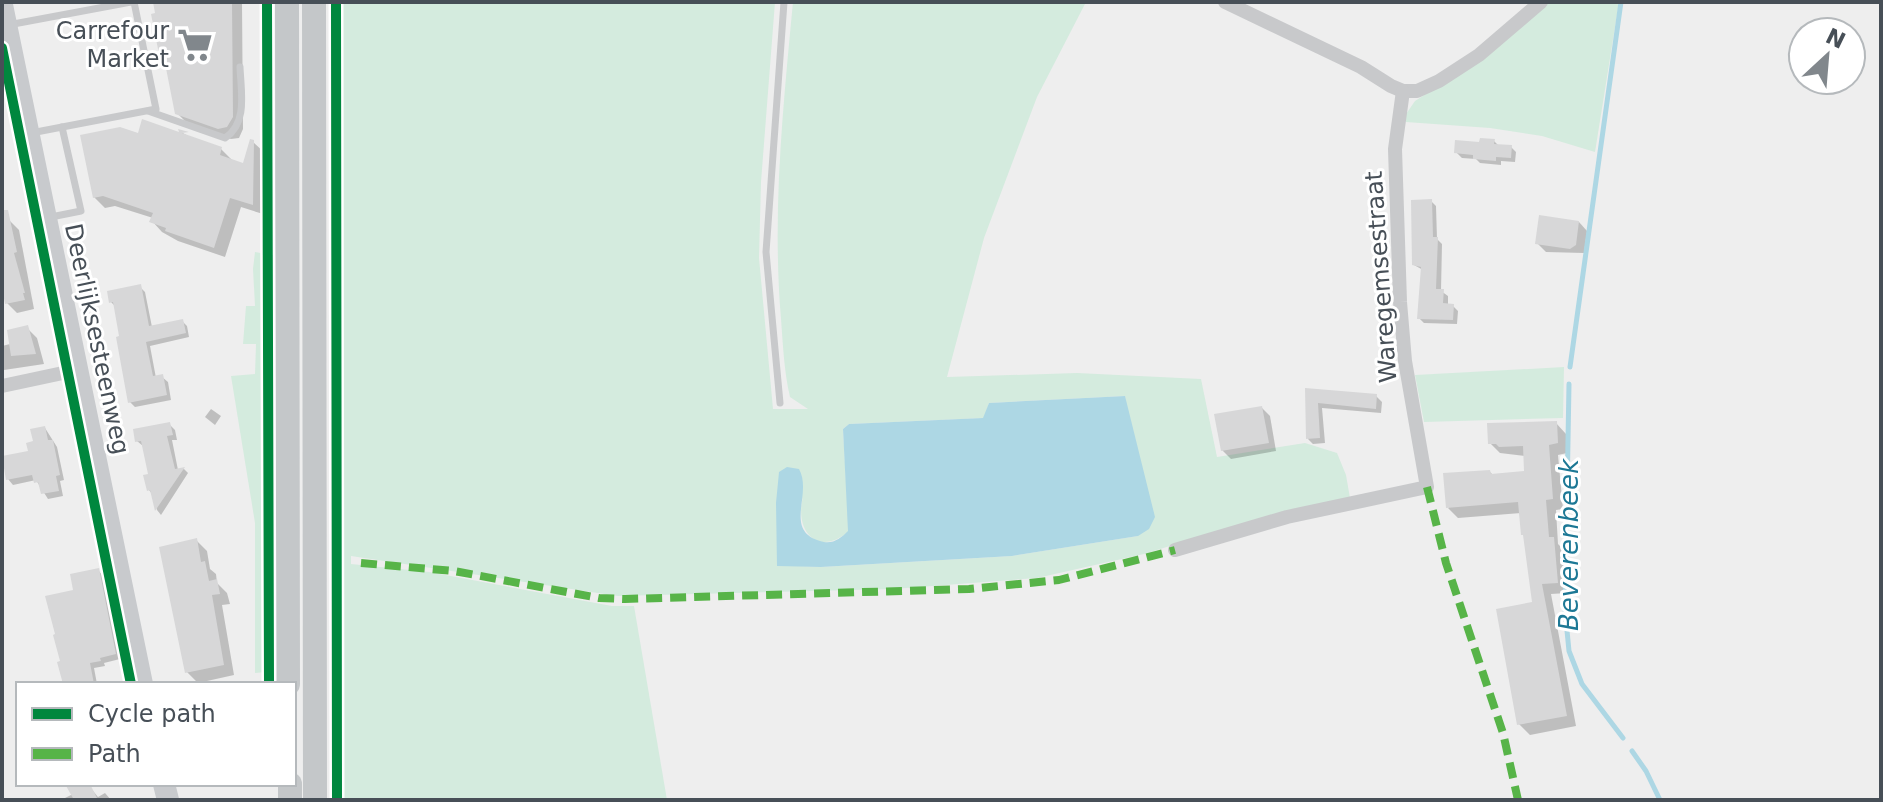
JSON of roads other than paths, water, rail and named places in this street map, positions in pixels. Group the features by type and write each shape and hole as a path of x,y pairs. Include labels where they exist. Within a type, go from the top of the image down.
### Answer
{"main road":[{"path":"287,2 288,682"},
{"path":"314,2 315,800"},
{"name":"Deerlijksesteenweg","path":"4,15 142,682"}],"street":[{"path":"1225,2 1361,67 1403,91 1417,91 1439,81 1479,55 1541,2"},
{"name":"Waregemsestraat","path":"1175,550 1287,517 1427,487 1405,361 1400,302 1395,149 1403,91"},
{"path":"2,386 77,370"}],"lane":[{"path":"4,15 133,2 156,109 29,133"},
{"path":"780,403 766,252 784,2"},
{"path":"145,111 225,138 235,132 241,120 240,67"},
{"path":"46,219 81,211 62,127"}],"water":[{"path":"1125,396 1155,517 1149,529 1138,536 1012,556 821,567 777,566 779,472 787,467 799,469 803,489 801,520 809,536 832,542 848,531 843,429 849,424 983,418 989,403"}],"waterway":[{"name":"Beverenbeek","path":"1570,367 1621,2"},
{"name":"Beverenbeek","path":"1569,384 1565,610 1569,651 1582,684 1623,738"},
{"name":"Beverenbeek","path":"1632,751 1660,800"}],"place":[{"name":"Carrefour Market","path":"195,45"}]}
